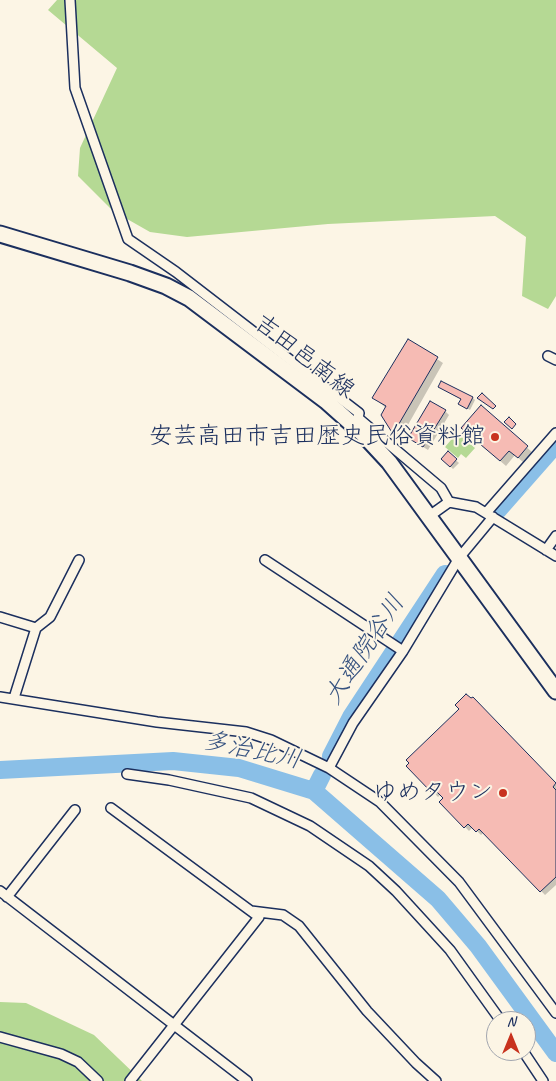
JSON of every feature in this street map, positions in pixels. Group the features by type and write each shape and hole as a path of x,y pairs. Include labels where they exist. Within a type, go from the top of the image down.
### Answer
{"main road":[{"name":"吉田邑南線","path":"0,234 130,273 166,286 189,298 326,401 363,434 389,462 556,691"}],"street":[{"path":"70,0 75,88 128,239 176,272 358,413 358,418 441,488 449,502"},
{"path":"330,768 353,723 403,651 459,558 489,515 556,433"},
{"path":"428,517 449,502 476,507 556,556"},
{"path":"546,550 556,536"},
{"path":"14,698 36,628 50,617 79,560"},
{"path":"265,560 403,651"},
{"path":"0,617 36,628"},
{"path":"0,697 157,722 246,732 271,740 330,768 380,802 459,882 556,1013"},
{"path":"127,774 169,780 250,798 310,826 369,866 396,892 450,950 494,1011"},
{"path":"111,808 258,917 250,931 130,1081"},
{"path":"76,810 4,894 247,1081"},
{"path":"250,911 283,915 299,926 367,1011 416,1063 436,1081"},
{"path":"0,1037 61,1054 78,1062 98,1081"},
{"path":"529,1061 542,1081"}],"green space":[{"path":"57,0 556,0 556,296 548,309 522,296 526,237 495,216 328,224 187,237 150,232 113,211 78,176 80,148 117,68 48,10"},
{"path":"457,433 475,448 466,458 461,454 458,458 445,447"},
{"path":"0,1002 26,1003 94,1035 142,1081 0,1081"}],"building":[{"path":"408,339 438,357 393,434 381,415 386,406 372,398"},
{"path":"441,381 473,397 467,409 458,404 461,399 438,387"},
{"path":"482,393 496,406 493,409 477,398"},
{"path":"430,401 446,410 423,447 408,438"},
{"path":"481,405 528,446 518,458 509,451 500,461 461,428"},
{"path":"509,417 516,424 512,429 504,422"},
{"path":"401,424 406,428 399,439 394,436"},
{"path":"448,451 457,459 450,467 441,459"},
{"path":"466,694 471,698 473,697 556,783 553,787 556,790 556,877 540,892 479,829 476,832 468,824 464,828 439,802 443,798 436,791 433,794 406,766 409,763 406,760 459,709 455,705"}],"waterway":[{"name":"大通院谷川","path":"498,510 556,444"},
{"name":"大通院谷川","path":"331,756 351,717 445,574"},
{"name":"多治比川","path":"0,770 173,761 239,768 314,791 438,899 478,946 556,1053"},
{"name":"大通院谷川","path":"314,791 322,775"}],"place":[{"name":"安芸高田市吉田歴史民俗資料館","path":"495,437"},
{"name":"ゆめタウン","path":"503,793"}]}
